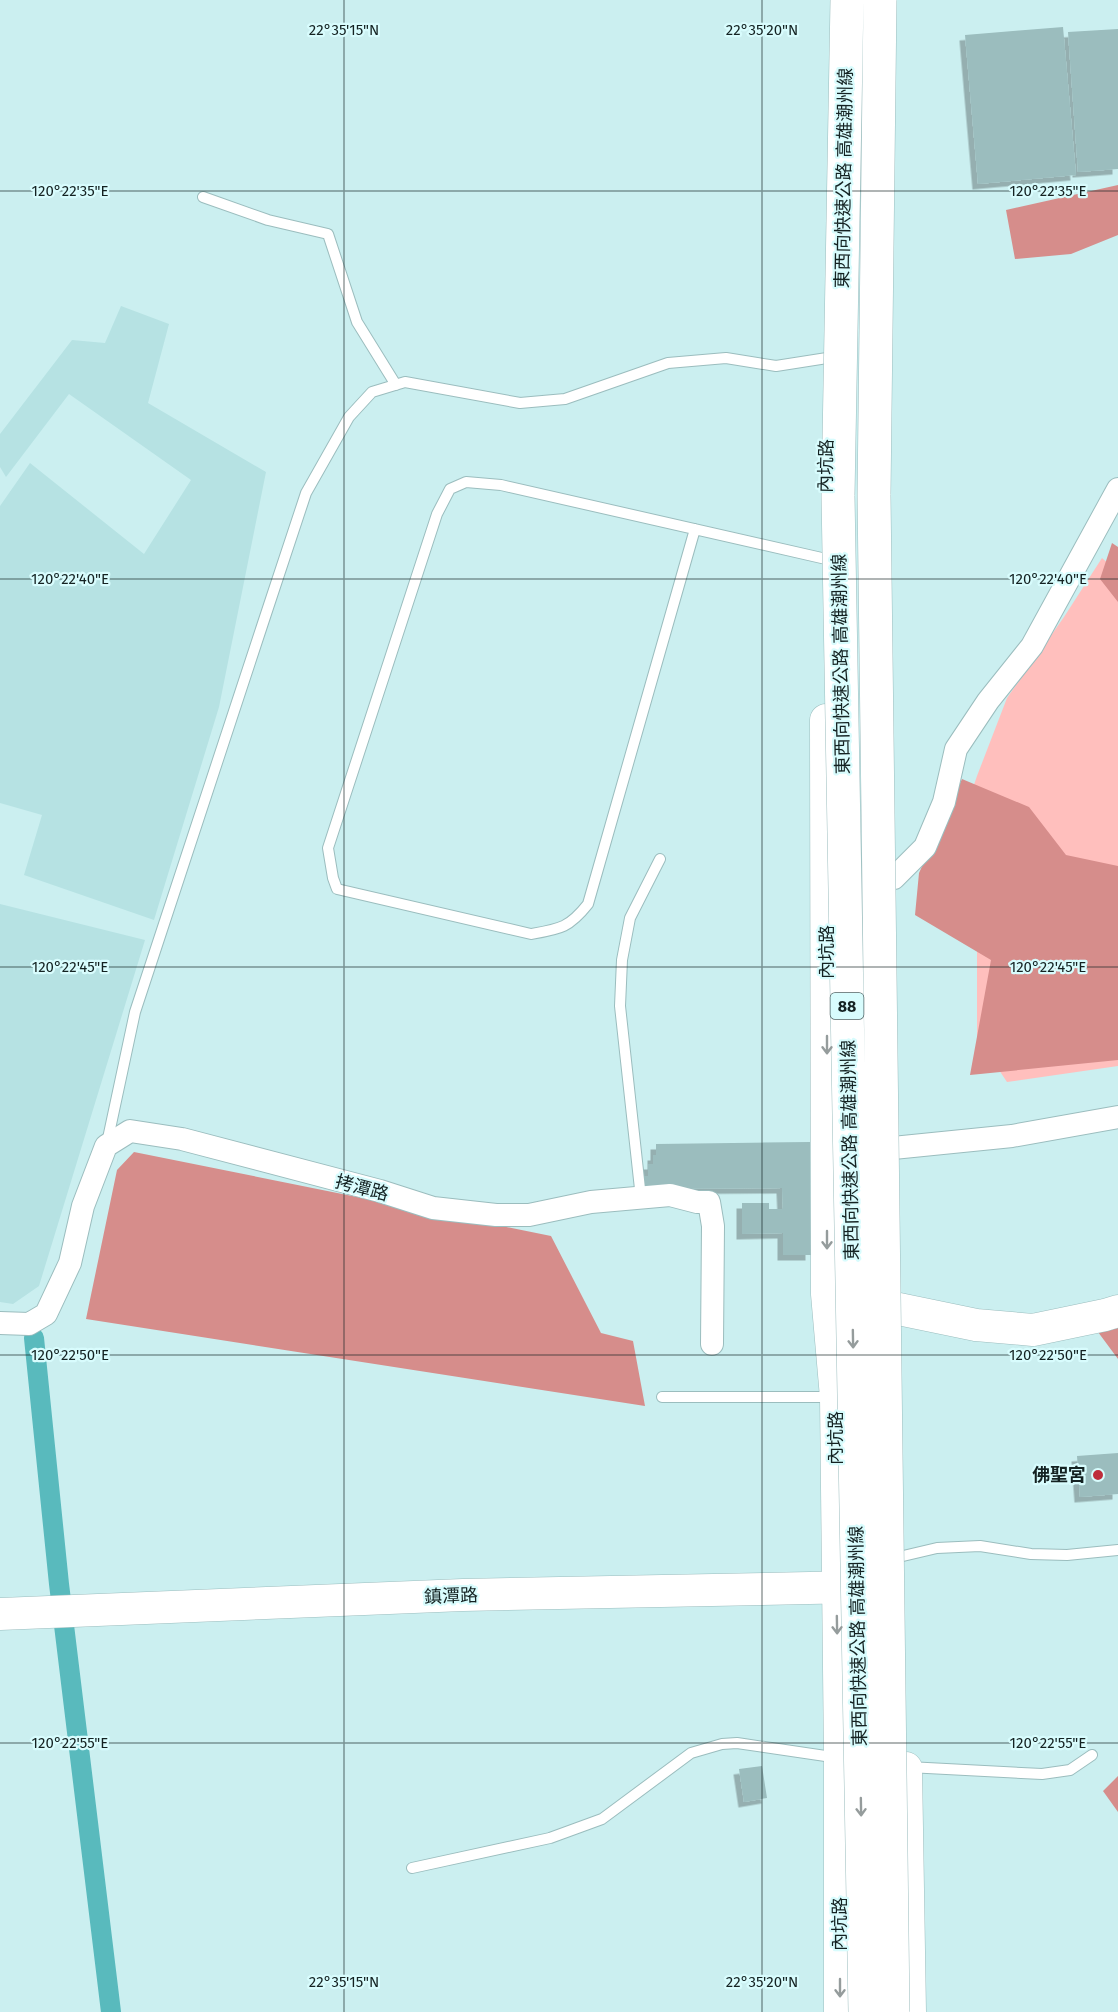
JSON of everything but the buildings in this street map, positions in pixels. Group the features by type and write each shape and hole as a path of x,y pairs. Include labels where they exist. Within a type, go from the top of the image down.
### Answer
{"highway":[{"name":"東西向快速公路 高雄潮州線","path":"847,0 838,496 865,2012"},
{"name":"東西向快速公路 高雄潮州線","path":"880,0 874,495 893,2012"}],"main road":[{"name":"內坑路","path":"832,0 826,559 827,1294 836,1397 840,2012"},
{"path":"895,0 889,494 894,878 892,1309 903,1556 910,2012"},
{"path":"827,1294 976,1326 1033,1330 1118,1311"},
{"name":"鎮潭路","path":"12,1614 463,1595 903,1587"}],"street":[{"path":"894,878 925,847 944,802 957,749 988,701 1032,646 1118,489"},
{"path":"893,1148 1012,1136 1118,1117"},
{"name":"拷潭路","path":"106,1146 130,1131 182,1139 380,1191 433,1208 496,1215 529,1215 591,1202 670,1195 697,1202 709,1202 713,1226 712,1344"},
{"path":"0,1323 29,1323 46,1314 70,1263 83,1206 106,1146"}],"lane":[{"path":"203,197 268,220 328,234 357,322 396,385"},
{"path":"106,1146 135,1012 306,493 349,417 372,392 405,382 520,403 564,399 668,363 726,358 776,366 827,358"},
{"path":"695,529 588,904 575,920 555,930 531,934 337,889 328,848 437,514 450,489 466,482 501,485 695,529 826,559"},
{"path":"641,1198 620,1006 622,960 630,918 660,859"},
{"path":"662,1397 836,1397"},
{"path":"903,1556 937,1548 980,1546 1031,1554 1068,1555 1118,1550"},
{"path":"412,1868 550,1838 602,1818 691,1753 722,1744 738,1743 906,1767 1042,1774 1070,1770 1092,1755"}],"shaded area":[{"path":"1118,185 1118,235 1071,254 1015,259 1006,210"},
{"path":"121,306 169,324 148,403 266,472 219,707 154,920 24,875 42,815 0,803 0,506 30,463 144,554 191,480 69,394 6,477 0,467 0,434 72,340 105,343"},
{"path":"1112,543 1118,547 1118,602 1100,579"},
{"path":"1102,558 1118,572 1118,1066 1007,1082 977,1037 977,950 944,872 1007,698"},
{"path":"962,779 1029,807 1066,855 1118,866 1118,1060 970,1075 991,960 915,915 919,873"},
{"path":"0,904 145,940 39,1286 13,1304 0,1302"},
{"path":"134,1152 551,1236 601,1333 633,1341 645,1406 86,1319 117,1170"},
{"path":"1118,1328 1118,1359 1098,1332"},
{"path":"1118,1776 1118,1812 1103,1791"}],"waterway":[{"path":"34,1338 59,1584 111,2012"}],"place":[{"name":"佛聖宮","path":"1098,1475"}]}
